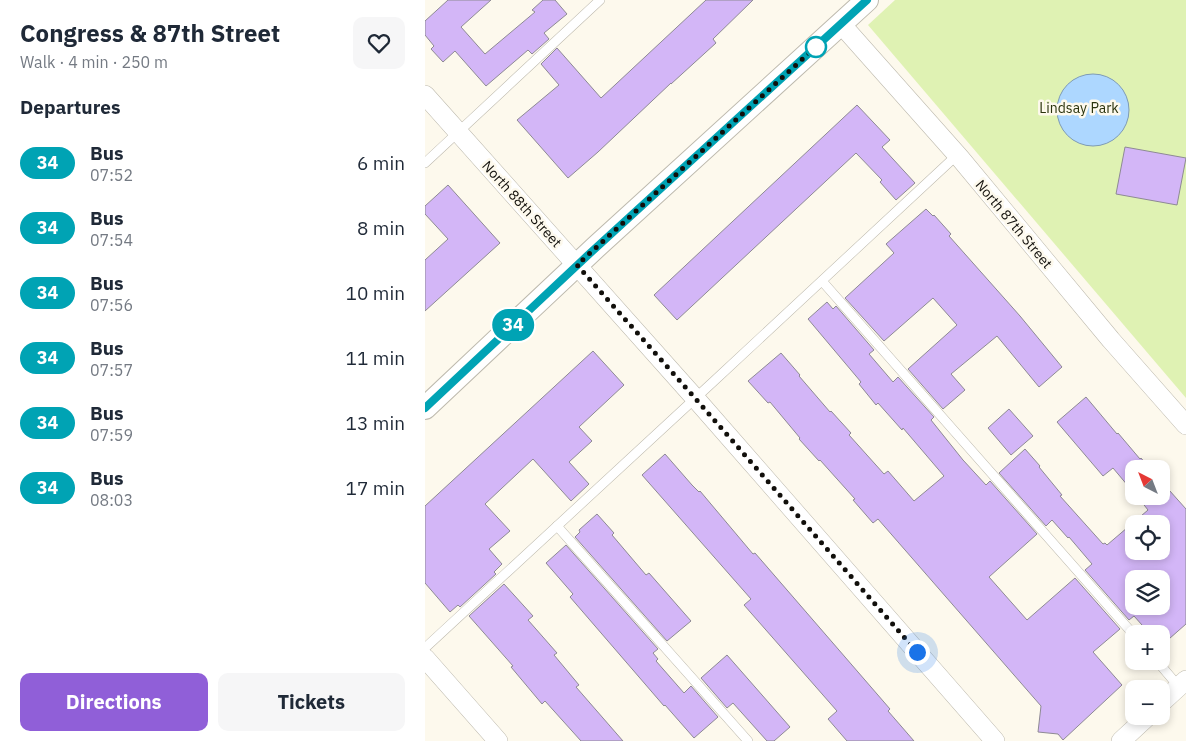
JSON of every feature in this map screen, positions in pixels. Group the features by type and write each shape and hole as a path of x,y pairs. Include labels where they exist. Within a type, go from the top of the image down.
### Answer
{"street":[{"path":"425,408 577,265 867,0"},
{"name":"North 87th Street","path":"841,24 957,155 1111,340 1186,425"},
{"name":"North 88th Street","path":"425,94 695,398 995,741"},
{"path":"425,658 498,741"},
{"path":"1170,696 1183,684"},
{"path":"1121,741 1138,725"}],"lane":[{"path":"425,164 600,0"},
{"path":"425,648 957,155"},
{"path":"822,280 1125,625"},
{"path":"557,526 748,741"},
{"path":"1167,670 1183,684"}],"green space":[{"name":"Lindsay Park","path":"895,0 1186,0 1186,398 868,25"}],"water":[{"path":"1093,74 1113,80 1123,90 1129,110 1123,130 1113,140 1093,146 1073,140 1063,130 1057,110 1063,90 1073,80"}],"building":[{"path":"448,0 491,0 461,27 485,54 535,12 532,10 543,0 555,0 567,14 544,33 549,39 532,54 528,50 486,86 455,51 443,62 431,49 434,46 425,35 425,21"},
{"path":"706,0 753,0 713,39 716,43 568,178 517,120 559,85 541,64 557,48 601,98"},
{"path":"857,105 890,140 882,147 915,183 896,200 880,182 882,180 856,153 677,320 654,295"},
{"path":"1125,147 1186,158 1177,205 1116,194"},
{"path":"448,185 500,243 425,311 425,260 448,239 425,214 425,206"},
{"path":"926,209 951,234 949,236 1020,316 1062,367 1039,387 997,336 951,374 965,390 943,409 908,369 957,325 933,298 884,341 845,298 894,253 886,244"},
{"path":"827,302 833,309 836,306 874,350 869,354 893,382 898,377 934,417 931,420 963,460 986,485 990,481 1037,534 989,577 1027,620 1075,578 1120,629 1093,652 1122,685 1063,740 1058,734 1038,732 1041,706 878,519 873,523 853,500 855,499 799,439 770,402 768,403 748,381 781,353 884,474 888,471 914,501 944,476 903,428 902,430 878,403 876,405 859,384 861,382 808,319"},
{"path":"593,351 624,385 579,427 592,441 569,462 589,484 571,501 533,459 485,504 510,531 489,549 502,564 494,572 496,574 460,607 458,605 450,612 425,583 425,506"},
{"path":"1086,397 1117,434 1143,460 1125,460 1125,482 1113,468 1103,476 1057,422"},
{"path":"1009,409 1033,436 1011,455 988,428"},
{"path":"1025,449 1062,495 1060,496 1103,544 1107,545 1125,530 1125,560 1170,560 1170,515 1142,515 1148,510 1144,505 1170,505 1170,491 1186,509 1186,624 1170,638 1170,625 1142,625 1134,616 1129,620 1085,570 1092,564 1069,537 1052,520 1046,526 999,473"},
{"path":"665,454 692,485 700,491 753,554 755,553 890,709 888,711 914,741 847,741 828,719 837,711 744,605 751,599 642,475"},
{"path":"597,514 646,575 649,573 691,621 667,641 575,537 580,532 579,530"},
{"path":"566,545 658,649 653,653 658,659 656,661 684,693 691,686 718,717 694,738 570,597 573,594 546,563"},
{"path":"504,584 533,616 528,620 557,653 554,655 579,685 576,687 623,741 581,741 545,701 542,704 511,667 513,666 469,616"},
{"path":"727,655 790,727 774,741 767,741 733,703 727,708 701,678"}],"bus line":[{"name":"34","path":"425,408 587,256 867,0"}],"route":[{"path":"816,47 819,44 577,265 917,652"}]}
